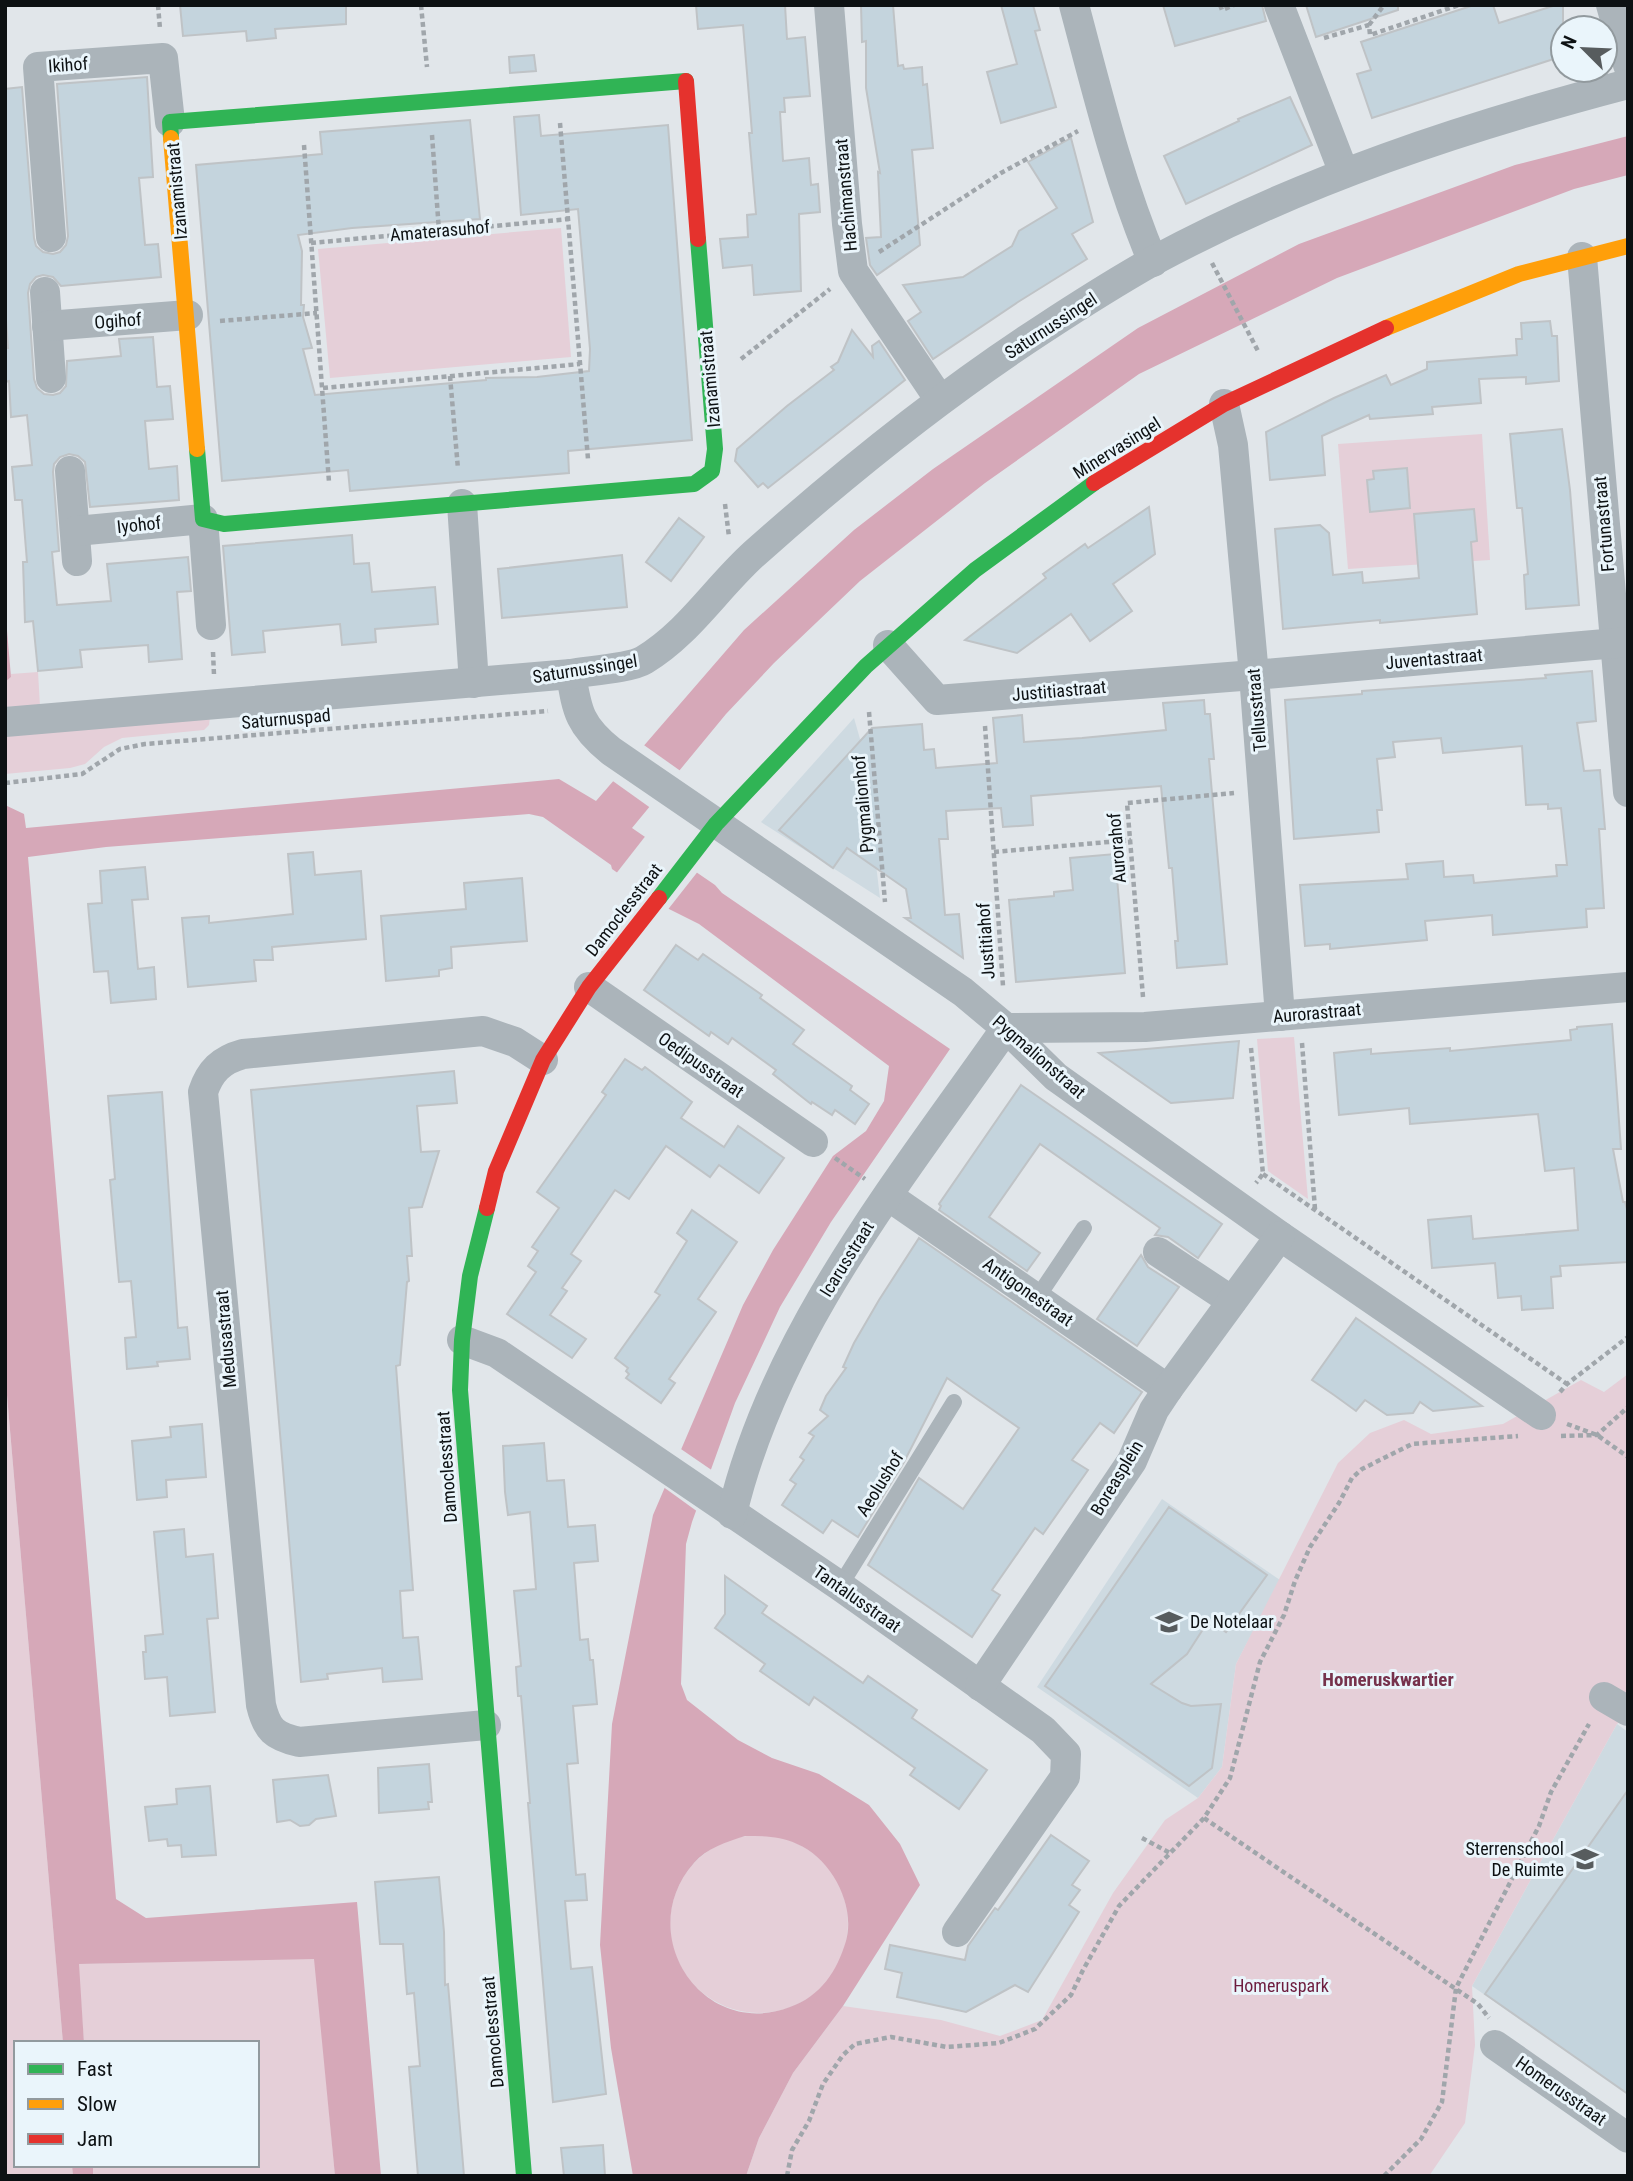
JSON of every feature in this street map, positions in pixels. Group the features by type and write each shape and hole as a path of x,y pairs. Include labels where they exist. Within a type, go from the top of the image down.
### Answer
{"street":[{"name":"Hachimanstraat","path":"829,5 853,271 940,400"},
{"path":"1074,5 1136,222 1153,262"},
{"path":"1279,5 1345,173"},
{"path":"1611,5 1628,65"},
{"name":"Ikihof","path":"51,237 38,67 163,58 170,122"},
{"name":"Izanamistraat","path":"211,625 170,122 686,81 715,449 712,471"},
{"name":"Saturnussingel","path":"5,722 571,674 640,663 680,634 742,565 834,483 940,400 1042,329 1153,262 1282,199 1345,173 1531,109 1628,83"},
{"name":"Minervasingel","path":"716,824 888,645 975,570 1096,482 1224,404 1419,313 1519,274 1628,246"},
{"name":"Fortunastraat","path":"1582,257 1621,643 1628,792"},
{"path":"45,292 51,378"},
{"name":"Ogihof","path":"47,326 188,319"},
{"name":"Tellusstraat","path":"1224,404 1233,445 1263,790 1290,1016"},
{"path":"70,471 78,561"},
{"path":"203,519 224,524 694,484 712,471"},
{"path":"461,504 474,682"},
{"name":"Iyohof","path":"76,531 203,519"},
{"name":"Juventastraat","path":"1254,675 1621,643"},
{"name":"Justitiastraat","path":"888,645 937,700 1254,675"},
{"name":"Pygmalionstraat","path":"571,674 576,709 592,736 611,751 963,992 1006,1028 1056,1077 1549,1425"},
{"name":"Damoclesstraat","path":"524,2176 460,1390 462,1340 470,1276 496,1171 543,1060 589,987 716,824"},
{"name":"Oedipusstraat","path":"589,987 820,1147"},
{"name":"Aurorastraat","path":"1006,1028 1146,1027 1628,987"},
{"name":"Icarusstraat","path":"732,1514 746,1460 780,1381 879,1189 1006,1028"},
{"name":"Medusastraat","path":"486,1724 299,1742 281,1738 266,1724 259,1691 203,1092 208,1078 217,1066 229,1058 256,1053 484,1031 515,1042 543,1060"},
{"name":"Antigonestraat","path":"879,1189 1168,1389"},
{"name":"Boreasplein","path":"980,1686 1132,1461 1154,1410 1168,1389 1280,1236"},
{"path":"1158,1252 1232,1301"},
{"name":"Tantalusstraat","path":"462,1340 496,1353 840,1586 1043,1730 1066,1754 1065,1777 957,1932"},
{"name":"Homerusstraat","path":"1495,2045 1628,2138"}],"lane":[{"path":"1037,1298 1084,1228"},
{"name":"Aeolushof","path":"840,1586 954,1402"}],"path":[{"path":"421,5 439,232"},
{"path":"1220,5 1222,10 1234,5"},
{"path":"1296,46 1369,25 1384,5"},
{"path":"1369,25 1370,35 1459,5"},
{"path":"556,91 591,493"},
{"path":"301,112 331,514"},
{"path":"709,375 725,371 868,258 1001,173 1104,117"},
{"name":"Amaterasuhof","path":"311,243 569,219"},
{"path":"1218,275 1248,333"},
{"path":"188,319 317,313"},
{"path":"323,388 580,364"},
{"path":"450,376 461,504"},
{"path":"712,471 724,496 729,537 742,565"},
{"name":"Pygmalionhof","path":"866,666 888,941"},
{"name":"Justitiahof","path":"982,697 1006,1028"},
{"name":"Saturnuspad","path":"5,783 82,774 120,749 145,744 576,709"},
{"name":"Aurorahof","path":"1146,1027 1127,803 1263,790"},
{"path":"995,852 1131,840"},
{"path":"1290,1016 1315,1210"},
{"path":"1238,1207 1263,1174 1248,1019"},
{"path":"820,1147 879,1189"},
{"path":"1263,1174 1567,1384"},
{"path":"1549,1425 1567,1384 1628,1337"},
{"path":"1597,1435 1628,1407"},
{"path":"1549,1425 1597,1435 1628,1457"},
{"path":"1549,1425 1597,1435"},
{"path":"787,2176 792,2150 809,2121 823,2084 843,2055 855,2044 891,2037 947,2047 999,2043 1035,2029 1071,1995 1119,1906 1204,1818 1230,1778 1260,1662 1284,1615 1310,1547 1353,1478 1362,1469 1412,1444 1519,1436"},
{"path":"1384,2176 1421,2138 1442,2102 1456,1989 1539,1826 1551,1792 1616,1704"},
{"path":"1204,1818 1478,2004 1491,2021 1495,2045"},
{"path":"1142,1838 1170,1853"}],"shaded area":[{"path":"1628,136 1628,175 1574,189 1337,278 1139,374 985,483 860,581 774,663 726,714 632,828 950,1049 831,1222 780,1307 735,1403 686,1544 681,1684 687,1700 738,1740 772,1758 819,1774 869,1805 900,1844 920,1885 843,2006 793,2073 759,2138 746,2176 633,2176 611,2048 600,1945 612,1724 653,1515 743,1305 773,1250 833,1156 866,1131 884,1101 889,1066 699,924 669,909 543,817 529,814 106,847 28,857 116,1899 146,1918 357,1902 381,2176 335,2176 314,1959 79,1964 84,2041 63,2041 5,1372 5,805 24,814 26,828 559,779 596,801 744,630 854,530 933,469 1138,328 1299,244 1515,165","holes":["745,1836 791,1841 809,1851 830,1871 844,1898 848,1927 846,1941 838,1962 826,1981 801,2002 790,2007 758,2013 729,2009 705,1995 686,1974 674,1948 670,1920 677,1891 694,1863 717,1846"]},
{"path":"5,607 11,677 5,682"},
{"path":"854,718 862,746 880,898 761,822"},
{"name":"De Notelaar","path":"1162,1499 1280,1580 1236,1664 1222,1767 1198,1798 1037,1687"},
{"name":"Sterrenschool De Ruimte","path":"1617,1724 1628,1732 1628,2094 1472,1986"},
{"path":"72,2167 93,2167 93,2176 73,2176"}],"green space":[{"path":"561,228 571,357 330,378 318,249"},
{"path":"1482,434 1490,560 1348,569 1338,444"},
{"path":"38,672 40,706 5,707 5,682 11,674"},
{"path":"210,717 209,725 204,730 122,738 104,747 85,764 70,768 5,774 5,734"},
{"path":"1294,1037 1308,1199 1268,1171 1257,1039"},
{"path":"5,1372 63,2041 14,2041 14,2167 72,2167 73,2176 5,2176"},
{"name":"Homeruspark","path":"1628,1374 1628,1713 1617,1724 1472,1986 1475,2045 1465,2123 1429,2176 746,2176 759,2138 793,2073 843,2006 941,2020 1000,2036 1042,2020 1113,1893 1165,1820 1198,1798 1222,1767 1236,1664 1338,1463 1370,1433 1404,1420 1431,1434 1503,1424 1581,1380 1604,1392"},
{"path":"759,1835 793,1842 822,1861 841,1890 848,1924 841,1958 822,1987 793,2006 759,2013 725,2006 696,1987 677,1958 670,1924 677,1890 696,1861 725,1842"},
{"path":"315,1958 335,2176 93,2176 93,2167 259,2167 259,2041 84,2041 78,1964"}],"pier":[{"path":"641,743 682,772 652,809 610,779"},
{"path":"647,834 699,870 666,912 615,875"},
{"path":"678,1447 713,1471 698,1512 662,1486"}],"building":[{"path":"180,5 346,5 346,24 275,29 276,38 247,41 246,31 183,36"},
{"path":"696,5 785,5 787,39 805,37 810,96 784,98 785,112 780,112 783,161 809,158 811,185 818,184 820,212 799,214 801,291 754,295 752,265 723,268 720,239 748,237 747,215 756,214 743,25 698,29"},
{"path":"861,5 893,5 898,66 903,65 904,69 922,67 923,85 927,84 933,148 912,150 920,245 877,275 870,265 866,238 881,237 878,172 880,173 866,88 866,41 862,42"},
{"path":"1001,5 1033,5 1040,30 1035,31 1056,107 1001,123 987,72 1017,64"},
{"path":"1163,5 1262,5 1266,21 1175,46"},
{"path":"1306,5 1398,5 1398,10 1316,37"},
{"path":"1474,5 1493,5 1499,23 1563,5 1563,14 1549,14 1549,61 1372,118 1357,74 1371,70 1361,42"},
{"path":"534,55 536,71 510,73 509,57"},
{"path":"147,77 153,177 139,178 145,245 158,244 161,277 61,286 53,277 43,275 36,277 30,284 28,293 34,379 37,388 44,394 60,393 66,386 67,361 121,356 119,339 153,337 157,387 170,386 173,419 145,421 149,469 177,466 179,500 90,507 85,462 78,456 69,454 60,457 54,464 53,472 59,551 52,552 57,605 111,601 107,564 188,557 191,591 177,592 182,659 149,662 148,645 80,650 82,667 38,671 33,621 25,622 23,562 27,562 22,500 15,500 12,467 32,465 27,415 11,417 9,381 5,382 5,348 8,348 5,307 5,89 22,87 34,238 36,246 43,252 53,254 60,252 66,245 68,236 57,84"},
{"path":"1290,97 1312,145 1186,204 1164,156 1239,121 1238,119"},
{"path":"539,115 541,136 668,125 692,440 568,451 569,473 350,491 348,470 222,481 196,165 322,154 320,132 470,120 480,219 352,228 298,235 302,251 301,305 304,305 303,317 312,348 303,349 315,395 589,371 590,349 578,209 521,215 514,117"},
{"path":"1071,138 1093,222 1072,234 1087,259 933,359 908,321 921,312 903,285 963,277 1012,246 1019,231 1057,208 1028,162"},
{"path":"1550,321 1552,336 1557,336 1559,381 1526,384 1526,377 1479,379 1481,403 1432,407 1433,414 1370,419 1369,415 1322,436 1325,475 1270,480 1266,432 1386,375 1391,385 1427,369 1427,362 1517,355 1516,339 1522,339 1521,323"},
{"path":"852,330 873,357 872,346 879,341 905,380 768,488 763,483 758,487 735,461 737,449 834,370 831,367 838,362"},
{"path":"1562,429 1579,605 1526,609 1524,575 1528,574 1522,508 1517,508 1510,434"},
{"path":"1407,468 1410,508 1370,512 1367,480 1374,479 1373,471"},
{"path":"1149,507 1155,554 1113,584 1132,611 1090,641 1071,614 1017,653 965,640 1046,578 1043,574 1085,544 1088,548"},
{"path":"1474,509 1477,541 1471,542 1477,614 1283,629 1275,529 1320,525 1329,533 1333,575 1362,572 1363,583 1419,578 1414,514"},
{"path":"679,518 704,537 671,581 646,562"},
{"path":"352,535 354,564 369,563 372,592 435,587 438,624 375,629 376,642 342,645 340,624 263,631 265,652 232,655 223,546"},
{"path":"622,555 627,607 502,618 498,569"},
{"path":"1592,671 1596,721 1577,723 1584,771 1600,770 1605,829 1599,829 1604,908 1586,909 1587,927 1493,935 1492,915 1425,921 1427,940 1330,949 1330,944 1305,946 1300,885 1408,879 1406,864 1443,861 1444,877 1473,875 1474,883 1557,876 1556,865 1567,865 1561,808 1548,809 1548,804 1526,805 1522,746 1443,753 1441,738 1393,742 1395,757 1377,759 1382,810 1377,810 1379,832 1294,839 1285,700 1362,694 1362,691 1546,678 1545,675"},
{"path":"1204,700 1205,714 1210,714 1214,759 1209,759 1227,964 1177,968 1175,941 1178,941 1172,868 1169,868 1161,786 1031,796 1033,825 1003,827 1001,808 946,811 948,839 939,839 945,915 959,914 963,958 905,918 911,918 906,889 847,848 833,868 779,830 872,728 922,724 924,750 934,749 936,768 997,763 993,718 1022,715 1024,742 1082,738 1166,730 1163,703"},
{"path":"313,852 315,875 361,871 366,939 272,947 273,960 254,960 256,981 188,987 182,918 209,916 209,923 293,914 288,854"},
{"path":"1115,854 1125,973 1016,982 1009,900 1054,896 1054,892 1073,890 1070,858"},
{"path":"145,867 148,899 132,900 138,969 154,967 156,999 111,1003 108,971 94,972 88,904 102,903 100,871"},
{"path":"522,878 527,941 451,947 452,968 439,970 439,976 386,981 381,916 466,909 464,883"},
{"path":"676,945 698,960 703,954 762,995 760,998 804,1030 793,1044 852,1086 850,1090 869,1104 855,1124 835,1110 832,1115 812,1102 811,1104 773,1074 776,1070 732,1038 728,1044 711,1032 709,1036 644,990"},
{"path":"1612,1024 1621,1149 1613,1149 1623,1202 1628,1213 1628,1262 1560,1266 1561,1276 1551,1277 1553,1308 1522,1310 1521,1296 1498,1298 1495,1263 1432,1268 1428,1220 1471,1216 1473,1239 1578,1230 1574,1168 1545,1171 1538,1114 1410,1124 1409,1108 1339,1115 1334,1053 1371,1049 1371,1054 1450,1048 1450,1051 1571,1040 1570,1030 1577,1027"},
{"path":"1239,1041 1233,1098 1171,1103 1099,1053"},
{"path":"625,1059 642,1070 645,1067 692,1102 681,1118 724,1147 738,1126 784,1158 759,1193 719,1165 710,1177 666,1146 629,1199 615,1190 571,1254 581,1261 562,1288 567,1291 550,1315 586,1339 572,1358 507,1314 536,1272 528,1266 538,1251 532,1247 559,1208 537,1192 606,1095 602,1092"},
{"path":"454,1071 457,1103 417,1106 421,1152 439,1151 422,1207 409,1208 412,1256 407,1256 409,1281 400,1365 396,1366 413,1590 400,1591 403,1638 418,1637 422,1679 383,1682 382,1668 327,1674 328,1679 301,1682 251,1090"},
{"path":"1021,1085 1222,1224 1198,1258 1168,1237 1155,1235 1160,1228 1040,1144 989,1217 1040,1253 1027,1271 939,1210 939,1204"},
{"path":"162,1092 178,1328 187,1327 190,1359 157,1362 158,1366 127,1369 125,1338 136,1337 131,1281 119,1282 110,1180 115,1179 108,1096"},
{"path":"692,1210 737,1242 698,1299 716,1312 669,1379 675,1383 661,1403 626,1378 629,1374 626,1371 628,1368 615,1358 660,1295 655,1292 687,1241 677,1233"},
{"path":"919,1238 1142,1392 1114,1433 1100,1423 1072,1460 1088,1470 1043,1534 1035,1528 992,1590 1000,1595 972,1637 868,1565 919,1478 963,1509 1019,1428 947,1378 904,1462 858,1537 832,1520 823,1533 782,1505 796,1484 790,1480 804,1460 800,1457 814,1436 809,1433 828,1416 820,1410 826,1396 846,1368 843,1367 854,1343"},
{"path":"1141,1255 1148,1267 1179,1287 1137,1346 1097,1319"},
{"path":"1356,1318 1482,1406 1433,1411 1420,1402 1413,1413 1387,1415 1365,1400 1356,1411 1312,1380"},
{"path":"202,1424 206,1477 166,1480 167,1497 137,1500 132,1441 171,1437 170,1427"},
{"path":"544,1443 547,1481 564,1480 568,1527 595,1525 598,1561 574,1563 580,1640 588,1639 597,1704 573,1706 578,1763 567,1764 576,1875 585,1874 587,1900 565,1901 571,1969 592,1967 606,2094 553,2102 521,1696 518,1696 516,1667 521,1666 514,1591 536,1589 530,1512 508,1515 503,1446"},
{"name":"De Notelaar","path":"1169,1507 1267,1575 1226,1632 1209,1620 1187,1654 1151,1684 1191,1706 1221,1704 1212,1768 1189,1786 1045,1686"},
{"path":"184,1529 186,1557 213,1554 218,1618 207,1619 215,1712 170,1716 167,1677 145,1679 143,1652 146,1652 145,1636 163,1634 154,1532"},
{"path":"725,1576 767,1606 762,1613 863,1683 868,1676 917,1710 912,1718 987,1770 959,1809 910,1775 915,1768 814,1697 809,1705 760,1671 765,1664 715,1628 725,1614"},
{"path":"429,1764 432,1802 428,1802 429,1809 379,1813 378,1768"},
{"path":"328,1775 336,1816 316,1819 309,1825 300,1826 290,1820 277,1822 273,1780"},
{"path":"210,1786 216,1855 182,1857 181,1845 168,1846 167,1839 149,1841 145,1807 177,1804 176,1789"},
{"name":"Sterrenschool De Ruimte","path":"1628,1790 1628,2094 1485,1994"},
{"path":"1051,1835 1089,1861 1072,1885 1080,1890 1069,1905 1079,1912 1028,1992 1015,1985 966,2012 897,1997 902,1973 885,1969 890,1945 965,1960 968,1946 995,1908 998,1910"},
{"path":"439,1877 445,1985 448,1984 464,2176 418,2176 409,2067 420,2066 414,1993 407,1994 403,1944 380,1944 375,1882"},
{"path":"603,2145 605,2176 564,2176 561,2148"}],"traffic: fast":[{"path":"171,138 170,122 686,81"},
{"path":"197,449 203,519 224,524 694,484 712,471 715,449 698,239"},
{"path":"659,898 716,824 866,666 975,570 1094,483"},
{"path":"487,1208 470,1276 462,1340 460,1390 524,2176"}],"traffic: slow":[{"path":"171,138 197,449"},
{"path":"1386,328 1519,274 1628,246"}],"traffic: jam":[{"path":"686,81 698,239"},
{"path":"1094,483 1224,404 1386,328"},
{"path":"487,1208 496,1171 543,1060 589,987 659,898"}],"place":[{"name":"De Notelaar","path":"1169,1622"},
{"name":"Sterrenschool De Ruimte","path":"1585,1859"}],"district":[{"name":"Homeruskwartier","path":"1388,1679"}]}
